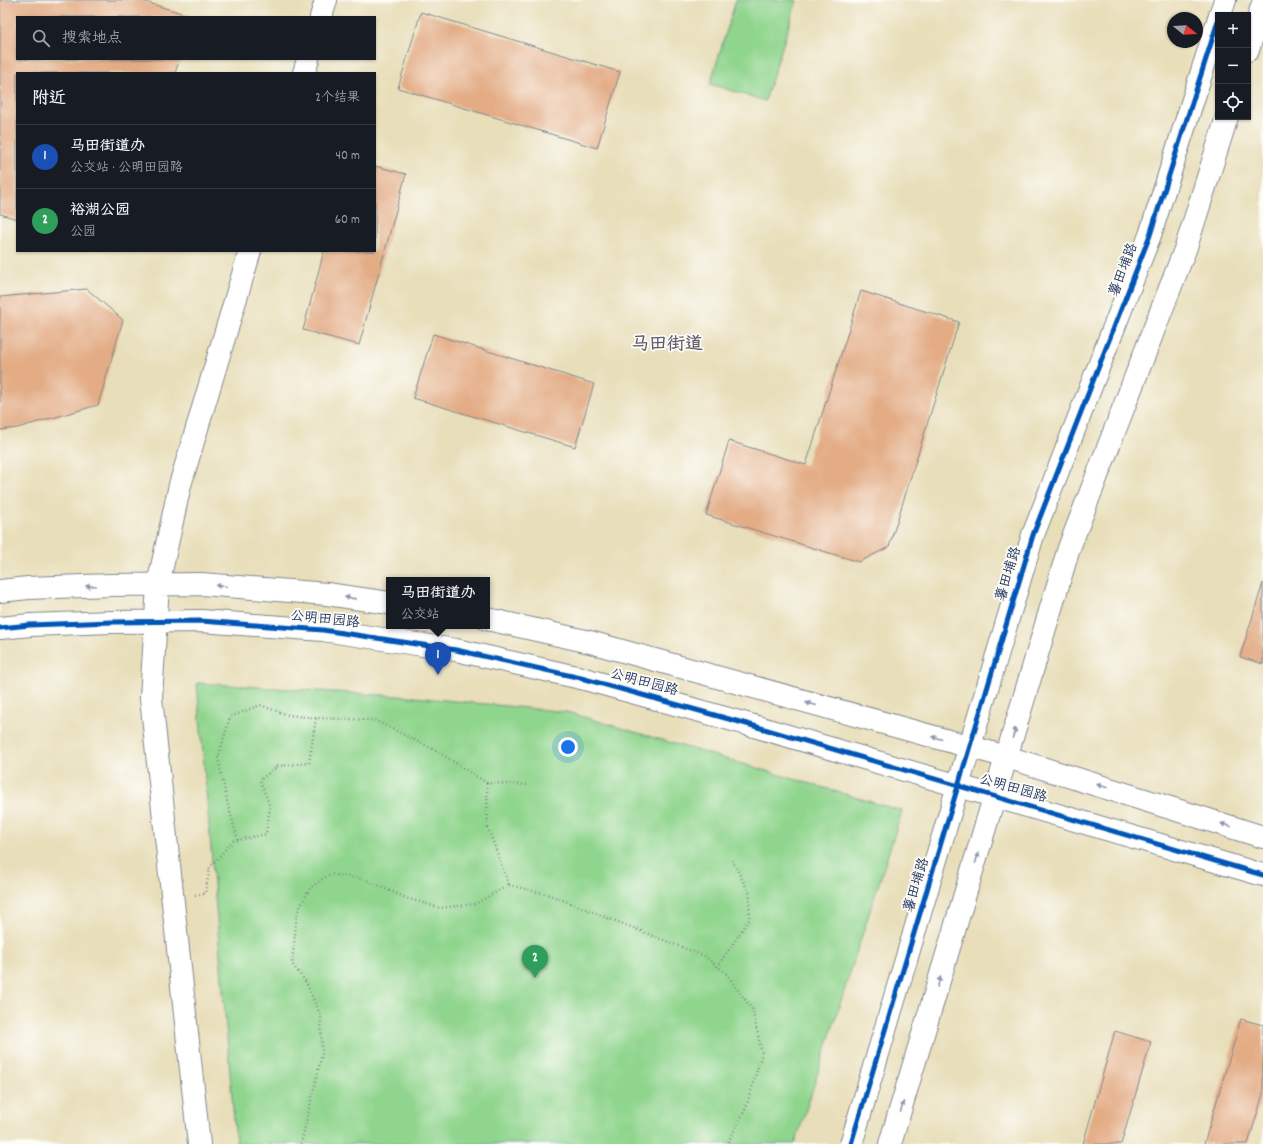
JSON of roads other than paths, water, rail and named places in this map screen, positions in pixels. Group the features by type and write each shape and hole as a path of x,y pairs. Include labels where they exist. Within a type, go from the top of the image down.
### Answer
{"street":[{"path":"321,16 326,0"},
{"path":"1221,12 1224,0"},
{"path":"1249,48 1263,2"},
{"name":"薯田埔路","path":"851,1144 1033,536 1150,235 1215,30"},
{"path":"304,72 308,60"},
{"path":"890,1144 1069,548 1186,247 1226,120"},
{"path":"199,1144 151,698 158,585 180,485 250,252"},
{"name":"公明田园路","path":"0,591 74,586 202,584 327,594 386,603"},
{"name":"公明田园路","path":"0,628 30,625 201,621 323,630 456,650 581,678 754,726 1263,875"},
{"name":"公明田园路","path":"490,621 590,642 1006,757 1263,837"}],"place":[{"name":"马田街道办","path":"438,675"},
{"name":"裕湖公园","path":"535,978"}],"district":[{"name":"马田街道","path":"667,345"}]}
